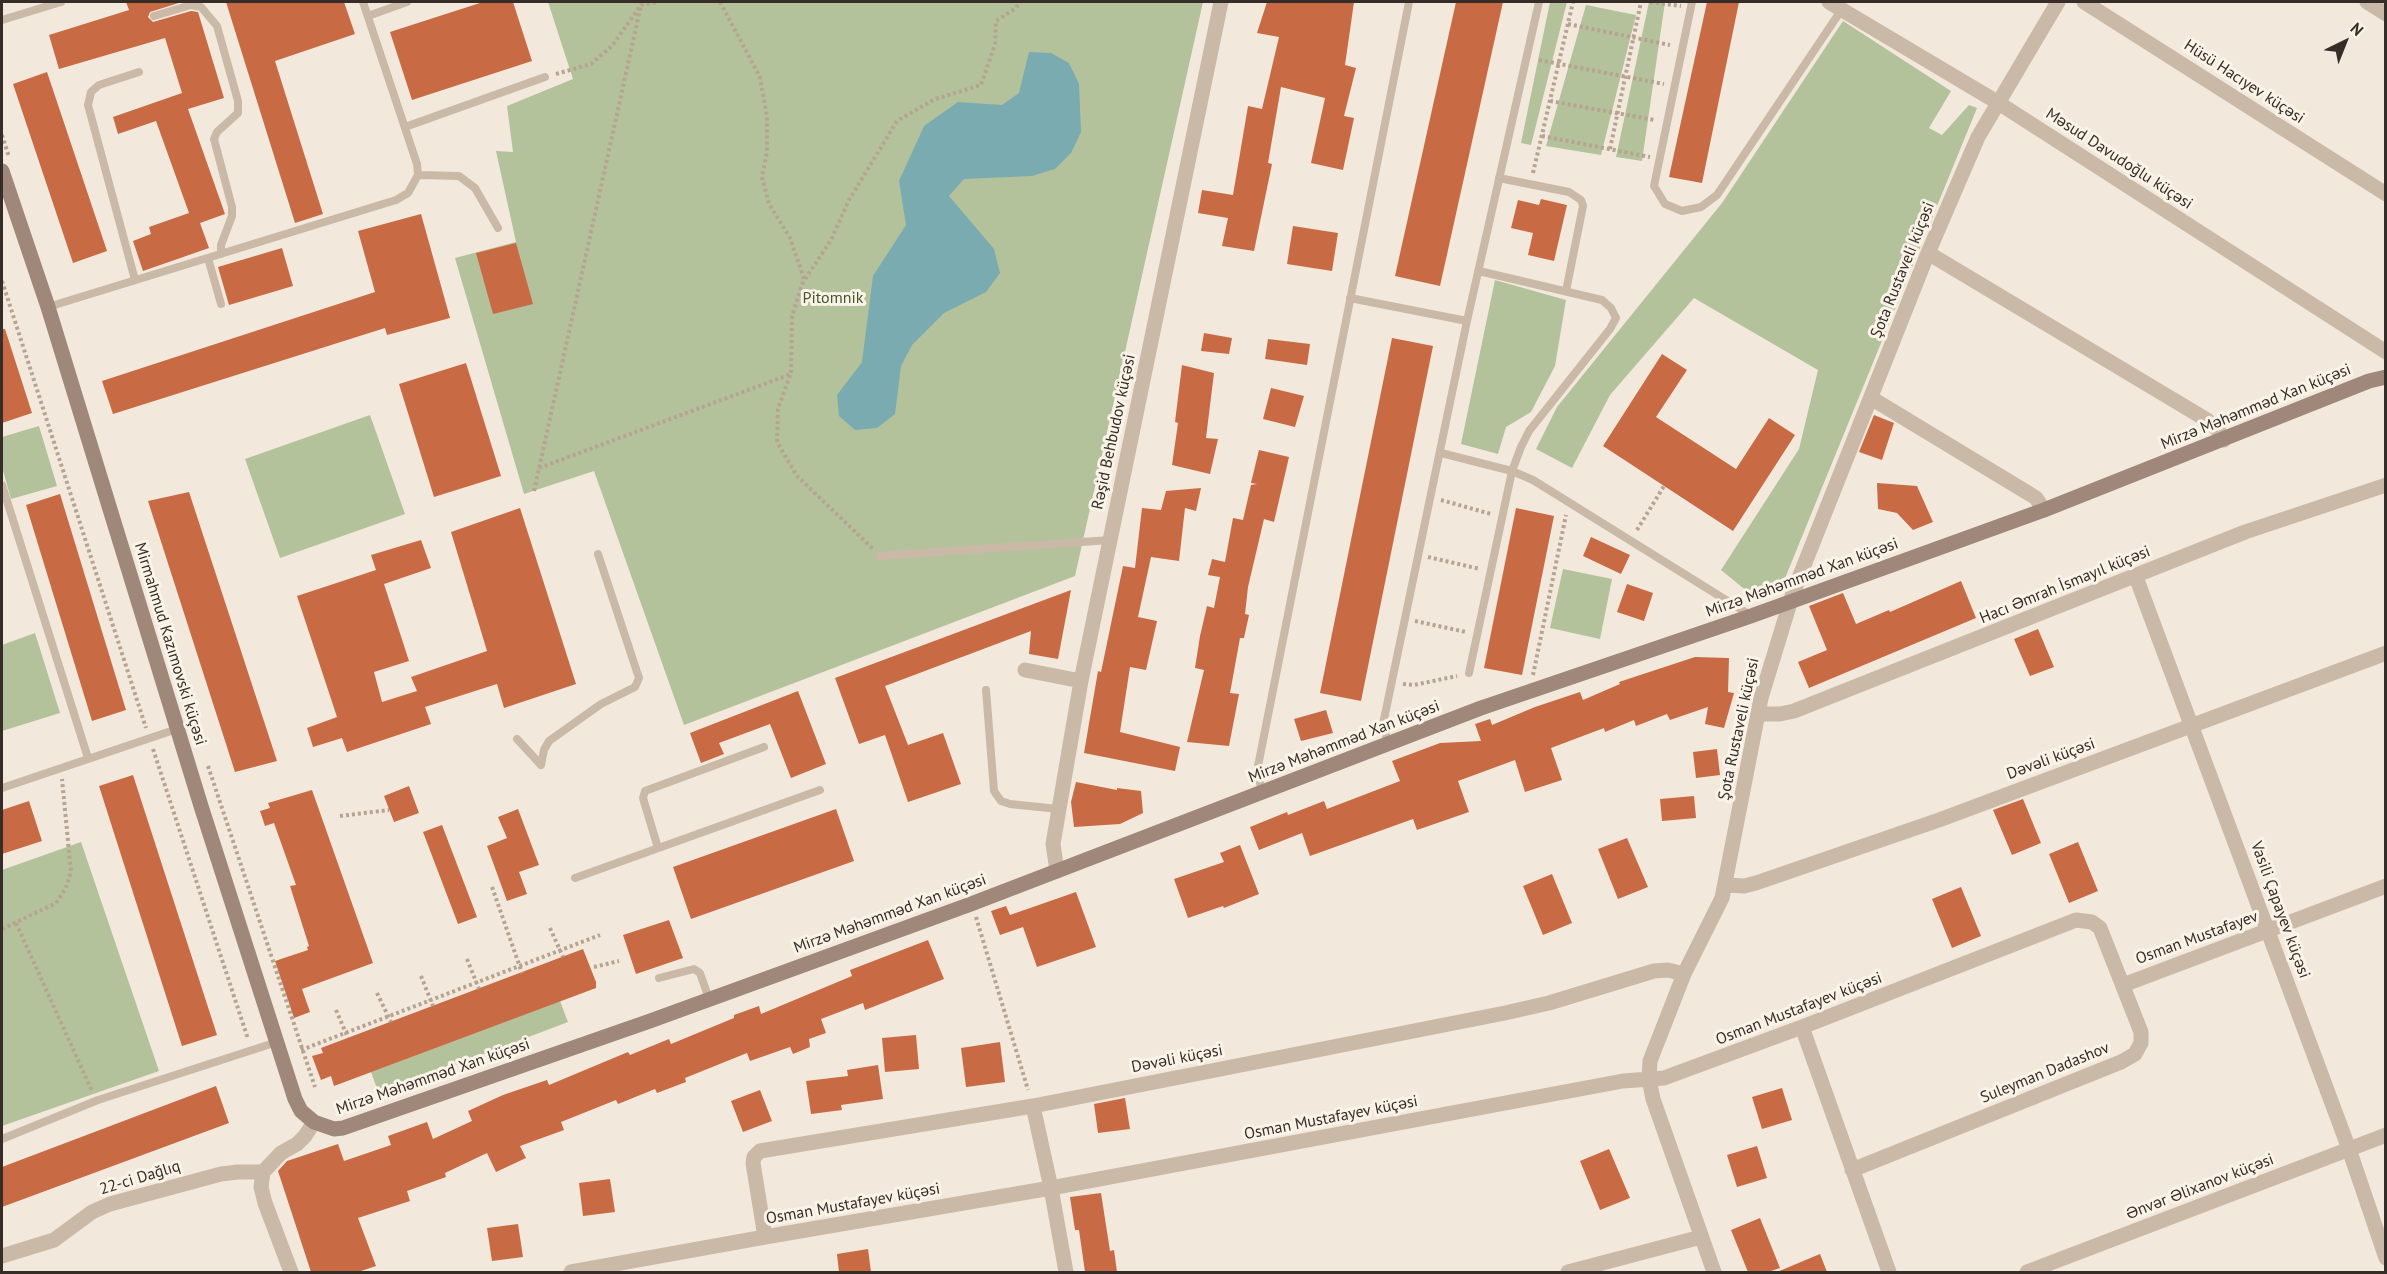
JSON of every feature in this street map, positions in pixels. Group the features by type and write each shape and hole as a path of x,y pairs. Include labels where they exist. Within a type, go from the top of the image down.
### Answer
{"street":[{"name":"Rəşid Behbudov küçəsi","path":"1057,871 1053,844 1081,681 1221,2"},
{"name":"Şota Rustaveli küçəsi","path":"1714,1272 1653,1099 1649,1079 1650,1061 1684,974 1716,912 1726,885 1758,714 1789,602 1928,253 1978,137 2058,2"},
{"name":"Hüsü Hacıyev küçəsi","path":"2084,2 2385,194"},
{"path":"2367,2 2385,14"},
{"name":"Məsud Davudoğlu küçəsi","path":"1839,4 1997,102 2385,352"},
{"name":"Mirmahmud Kazımovski küçəsi","path":"2,171 48,307 177,729 295,1099 301,1111 314,1122"},
{"path":"1928,253 2207,420 2218,430 2224,440"},
{"name":"Mirzə Məhəmməd Xan küçəsi","path":"314,1122 324,1128 343,1128 650,1021 1057,871 1481,708 1752,616 2044,510 2369,381 2385,377"},
{"path":"1871,398 2036,498 2044,510"},
{"name":"Hacı Əmrah İsmayıl küçəsi","path":"1758,714 1780,714 1794,711 2245,532 2385,485"},
{"name":"Vasili Çapayev küçəsi","path":"2136,577 2349,1149 2385,1258"},
{"name":"Dəvəli küçəsi","path":"1726,885 1744,886 1756,883 1939,820 2385,653"},
{"path":"1025,670 1081,681"},
{"name":"Osman Mustafayev","path":"2123,985 2385,886"},
{"name":"Suleyman Dadashov","path":"1852,1170 2121,1062 2135,1054 2141,1043 2141,1032 2100,928 2092,922 2076,920"},
{"name":"Osman Mustafayev küçəsi","path":"570,1272 1052,1188 1615,1082 1682,1073 2076,920"},
{"name":"Dəvəli küçəsi","path":"765,1237 753,1163 754,1157 760,1151 1033,1106 1505,1013 1549,1003 1654,971 1668,970 1684,974"},
{"path":"1803,1027 1888,1272"},
{"path":"1033,1106 1052,1188 1066,1272"},
{"path":"291,1272 265,1203 261,1187 263,1172 281,1153 297,1144 314,1122"},
{"name":"Ənvər Əlixanov küçəsi","path":"2027,1272 2385,1135"},
{"name":"22-ci Dağlıq","path":"2,1256 54,1240 92,1212 118,1201 221,1174 263,1172"},
{"path":"1568,1272 1701,1238"}],"lane":[{"path":"2,20 61,2"},
{"path":"48,307 396,200 408,193 418,176 405,127 363,2"},
{"path":"368,16 407,2"},
{"path":"1263,793 1258,766 1409,2"},
{"path":"1388,744 1383,724 1467,321 1539,2"},
{"path":"154,16 191,4 201,7 217,26 238,101 238,113 217,132 214,139 232,207 232,216 221,245 221,254"},
{"path":"1691,5 1654,186 1665,204 1682,211 1701,207 1717,195 1839,4"},
{"path":"135,280 88,105 91,92 99,85 139,72"},
{"path":"405,127 545,77"},
{"path":"418,176 459,176 475,188 498,228"},
{"path":"1499,178 1569,192 1581,200 1584,206 1566,291"},
{"path":"208,258 221,304"},
{"path":"1469,673 1479,635 1512,471 1529,431 1610,329 1616,318 1611,308 1602,300 1479,270"},
{"path":"1350,298 1467,321"},
{"path":"1441,453 1512,471 1533,480 1752,616"},
{"path":"2,485 88,758"},
{"path":"880,556 1110,540"},
{"path":"517,738 541,765 544,750 549,741 602,704 634,687 639,678 598,554"},
{"path":"986,690 994,791 1001,801 1010,804 1058,809"},
{"path":"2,788 177,729"},
{"path":"658,848 643,798 645,791 764,747"},
{"path":"575,878 820,790"},
{"path":"659,978 694,969 700,974 709,999"},
{"path":"2,1140 98,1100 278,1041"}],"path":[{"path":"545,77 591,64 612,46 641,5 657,2"},
{"path":"720,2 760,77 767,117 767,152 762,177 769,204 790,238 804,279"},
{"path":"880,556 797,476 777,442 778,409 791,374 792,316 804,279 831,240 849,200 897,121 935,99 981,85 995,45 996,21 1016,8 1020,2"},
{"path":"1530,183 1573,2"},
{"path":"1610,149 1641,2"},
{"path":"1650,2 1691,5"},
{"path":"534,491 641,5"},
{"path":"1568,24 1683,47"},
{"path":"1526,58 1675,85"},
{"path":"1550,100 1667,122"},
{"path":"1542,136 1659,159"},
{"path":"2,281 251,1050"},
{"path":"539,468 791,374"},
{"path":"1630,541 1664,486"},
{"path":"1431,498 1503,517"},
{"path":"1531,683 1568,502"},
{"path":"1419,555 1492,571"},
{"path":"1405,619 1479,635"},
{"path":"1393,682 1414,685 1469,673"},
{"path":"2,929 56,903 66,888 71,872 61,768"},
{"path":"340,816 389,810"},
{"path":"492,886 522,972"},
{"path":"977,920 1033,1106"},
{"path":"16,922 94,1094"},
{"path":"550,928 563,957"},
{"path":"301,1050 600,935"},
{"path":"467,959 479,989"},
{"path":"594,967 619,961"},
{"path":"421,976 433,1006"},
{"path":"377,993 391,1022"},
{"path":"336,1010 348,1038"},
{"path":"307,1069 315,1087"}],"green space":[{"name":"Pitomnik","path":"548,2 1203,2 1075,576 684,725 594,471 524,494 455,258 516,242 496,151 513,152 507,106 573,79"},
{"path":"1550,2 1567,2 1531,145 1521,143"},
{"path":"1649,2 1665,2 1642,161 1616,157"},
{"path":"1586,5 1636,15 1601,155 1546,146"},
{"path":"1843,21 1951,91 1929,128 1942,135 1969,105 1977,108 1781,588 1753,596 1721,570 1799,449 1818,370 1694,298 1610,395 1572,468 1536,449 1557,407 1722,203"},
{"path":"1495,280 1566,300 1555,366 1531,412 1506,427 1498,454 1461,444"},
{"path":"370,415 405,514 280,558 245,459"},
{"path":"39,426 57,486 11,499 2,467 2,437"},
{"path":"1563,569 1612,579 1600,639 1550,628"},
{"path":"35,633 60,713 2,731 2,645"},
{"path":"81,842 159,1071 2,1126 2,870"},
{"path":"560,1001 568,1022 379,1094 371,1072"}],"water":[{"path":"1029,52 1051,53 1069,63 1079,84 1081,132 1071,153 1055,169 1032,176 964,179 949,196 994,249 1000,273 986,292 944,313 912,345 901,366 895,414 877,428 855,430 839,416 837,395 862,362 873,276 906,225 899,181 924,126 958,102 1002,105 1019,93"}],"building":[{"path":"126,2 182,2 150,12 148,17 153,22 191,11 198,12 224,98 188,109 225,214 200,223 209,248 143,271 133,241 151,234 149,227 189,213 156,121 118,134 113,117 182,93 165,38 59,69 49,35 129,10"},
{"path":"226,2 344,2 355,34 275,61 323,214 295,223"},
{"path":"483,2 513,2 532,61 412,100 390,32"},
{"path":"1267,2 1354,2 1345,65 1356,68 1344,116 1354,118 1343,170 1311,163 1325,98 1281,87 1268,163 1272,164 1254,251 1222,246 1228,218 1198,213 1202,190 1233,195 1248,106 1262,109 1279,37 1257,33"},
{"path":"1456,2 1503,2 1440,286 1395,276"},
{"path":"1707,2 1739,2 1702,183 1669,177"},
{"path":"47,72 107,251 73,263 13,84"},
{"path":"1541,199 1567,205 1554,261 1528,255 1533,233 1511,228 1518,200 1539,205"},
{"path":"421,214 450,318 387,335 385,328 113,414 102,381 375,292 358,231"},
{"path":"1293,226 1338,233 1332,271 1287,264"},
{"path":"516,243 533,304 493,314 476,253"},
{"path":"282,248 293,286 229,305 218,267"},
{"path":"2,329 5,329 32,413 2,423"},
{"path":"1204,333 1232,338 1229,354 1201,351"},
{"path":"1392,338 1433,346 1361,701 1320,693"},
{"path":"1268,339 1310,344 1307,365 1265,359"},
{"path":"1662,354 1687,370 1656,417 1736,469 1769,418 1795,435 1733,531 1603,446"},
{"path":"466,363 501,476 434,497 399,384"},
{"path":"1182,365 1214,373 1206,438 1218,439 1210,474 1172,465"},
{"path":"1271,388 1304,396 1295,427 1263,419"},
{"path":"1874,415 1894,423 1882,460 1859,452"},
{"path":"1259,450 1289,457 1274,522 1264,519 1248,587 1245,614 1249,615 1244,638 1240,638 1230,693 1239,694 1229,746 1187,742 1204,670 1195,668 1200,636 1207,606 1214,608 1220,577 1208,575 1212,559 1225,562 1233,518 1243,520 1251,485 1257,484 1251,483"},
{"path":"1877,483 1917,486 1933,522 1913,530 1897,513 1878,509"},
{"path":"1201,488 1196,511 1185,508 1179,561 1151,557 1138,617 1157,621 1146,670 1130,667 1120,732 1180,747 1175,771 1084,753 1098,671 1101,672 1123,566 1135,568 1142,508 1161,510 1166,491"},
{"path":"189,492 277,761 235,772 148,501"},
{"path":"60,494 126,710 92,721 26,505"},
{"path":"520,508 576,684 504,708 497,684 425,707 431,724 347,752 342,738 313,747 307,728 337,717 297,596 376,570 371,555 421,540 431,568 384,584 409,661 374,672 382,702 417,691 411,677 487,651 451,532"},
{"path":"1516,508 1554,516 1522,675 1484,668"},
{"path":"1591,537 1630,555 1621,574 1583,556"},
{"path":"1961,581 1976,618 1809,688 1798,662 1827,650 1809,606 1843,593 1856,624"},
{"path":"1627,584 1653,593 1644,621 1617,612"},
{"path":"1071,590 1058,659 1029,654 1031,631 885,686 908,745 943,733 961,784 908,802 885,735 859,744 835,678"},
{"path":"2038,629 2054,667 2030,676 2014,639"},
{"path":"1695,657 1729,658 1728,692 1734,693 1724,728 1705,724 1708,707 1670,720 1667,714 1636,726 1634,720 1605,732 1604,728 1551,748 1562,780 1525,792 1515,760 1458,781 1469,812 1417,830 1413,819 1310,856 1302,833 1259,850 1250,827 1287,812 1288,815 1324,801 1327,809 1400,781 1392,761 1440,743 1481,741 1475,724 1490,719 1492,725 1580,692 1583,700 1620,684 1619,682"},
{"path":"798,691 826,764 791,778 770,724 719,743 724,754 701,763 690,733"},
{"path":"1326,710 1333,733 1301,741 1294,719"},
{"path":"1717,749 1720,775 1696,778 1693,752"},
{"path":"133,775 217,1035 182,1046 99,786"},
{"path":"1076,782 1117,790 1117,788 1141,791 1143,813 1120,824 1074,827 1071,802"},
{"path":"409,786 419,813 394,822 384,796"},
{"path":"312,790 373,963 302,989 310,1012 294,1018 275,961 308,950 309,946 290,886 296,885 274,823 265,826 260,811 270,808 268,803"},
{"path":"1694,796 1696,818 1662,821 1660,799"},
{"path":"2023,799 2041,843 2012,855 1993,810"},
{"path":"29,801 42,841 2,854 2,810"},
{"path":"518,809 539,865 519,872 527,894 507,901 487,846 507,838 498,817"},
{"path":"836,809 854,861 691,919 673,867"},
{"path":"442,825 477,917 458,924 423,832"},
{"path":"1627,838 1648,887 1618,899 1598,849"},
{"path":"2078,842 2098,891 2069,903 2049,854"},
{"path":"1240,845 1259,894 1224,908 1223,906 1188,918 1174,879 1224,862 1220,853"},
{"path":"1552,874 1572,923 1543,935 1523,886"},
{"path":"1961,887 1981,936 1952,948 1932,899"},
{"path":"1076,892 1096,947 1037,967 1023,927 1000,935 991,911 1006,906 1010,915"},
{"path":"669,920 683,958 636,974 623,935"},
{"path":"928,940 944,979 865,1010 863,1003 821,1019 826,1033 809,1039 810,1047 793,1054 790,1047 750,1061 747,1053 685,1078 686,1082 657,1093 655,1089 618,1104 616,1100 561,1122 564,1130 520,1146 526,1158 496,1172 487,1153 445,1173 446,1177 407,1191 410,1201 358,1218 376,1266 358,1272 311,1272 278,1171 287,1161 338,1144 344,1161 391,1145 388,1136 427,1122 433,1139 472,1121 468,1111 503,1095 547,1080 549,1085 628,1052 630,1055 669,1039 671,1044 759,1006 761,1014 852,976 850,970"},
{"path":"583,949 596,982 596,988 334,1086 331,1076 321,1080 312,1056 323,1053 321,1048"},
{"path":"916,1035 919,1069 885,1072 882,1038"},
{"path":"1000,1042 1005,1082 966,1087 961,1048"},
{"path":"878,1065 883,1099 841,1105 842,1110 811,1114 806,1081 848,1076 847,1070"},
{"path":"216,1086 229,1123 2,1207 2,1167"},
{"path":"1782,1088 1792,1120 1762,1129 1752,1097"},
{"path":"760,1090 772,1121 743,1132 731,1101"},
{"path":"1125,1098 1130,1129 1098,1133 1094,1104"},
{"path":"1757,1146 1767,1178 1737,1187 1727,1155"},
{"path":"1609,1149 1630,1198 1600,1210 1580,1161"},
{"path":"610,1179 615,1212 583,1216 579,1183"},
{"path":"1101,1193 1110,1251 1114,1250 1117,1272 1085,1272 1079,1230 1075,1230 1070,1197"},
{"path":"1760,1218 1780,1268 1768,1272 1748,1272 1731,1230"},
{"path":"518,1224 523,1257 492,1261 487,1228"},
{"path":"868,1249 871,1272 839,1272 837,1254"},
{"path":"1820,1254 1827,1272 1777,1272"}]}
